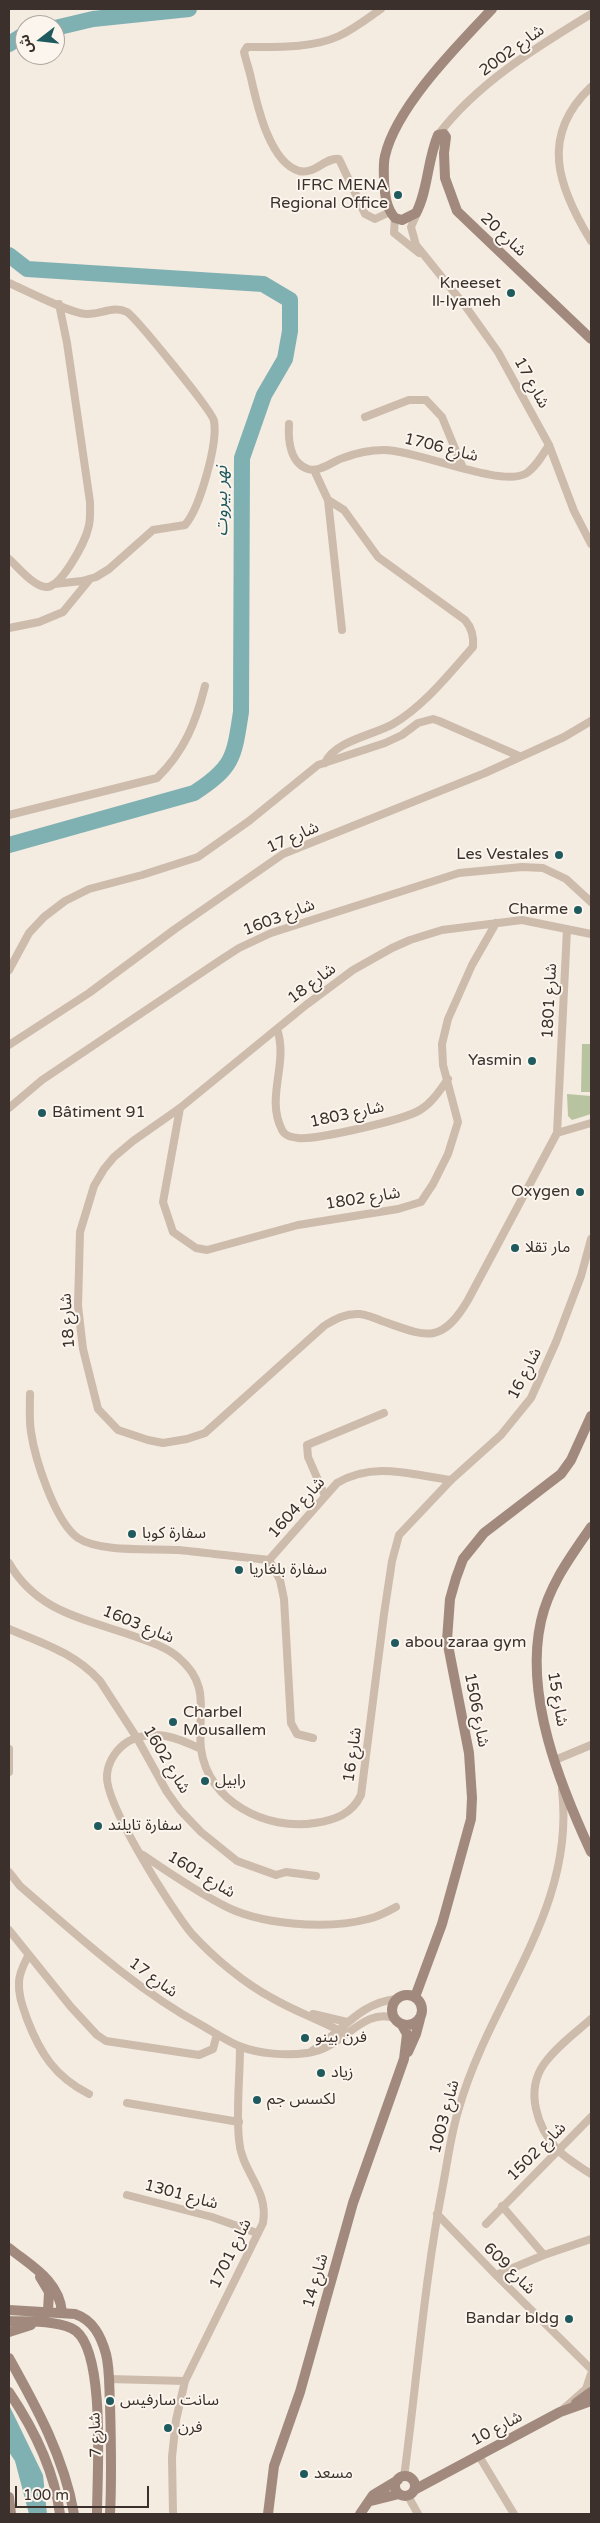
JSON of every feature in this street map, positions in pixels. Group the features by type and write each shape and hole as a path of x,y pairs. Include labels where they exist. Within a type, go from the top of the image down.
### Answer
{"street":[{"path":"381,9 339,36 330,39 283,46 247,47 244,52 264,128 286,162 301,171 314,170 333,159 339,160 364,214 375,219 392,215 408,218 416,213 420,206 428,166 442,136"},
{"path":"392,215 385,197 384,163 392,136 427,82 492,9"},
{"name":"شارع 2002","path":"442,136 452,116 503,73 591,14"},
{"path":"591,87 564,120 560,137 560,152 564,185 591,240"},
{"name":"شارع 20","path":"442,136 445,178 457,211 591,339"},
{"name":"شارع 17","path":"420,206 411,227 413,239 420,253"},
{"name":"شارع 17","path":"392,215 394,234 420,253 466,307 498,352 550,445 574,511 591,544"},
{"path":"9,283 85,314 118,308 133,317 156,341 177,372 207,408 214,421 205,481 199,500 187,523 181,527 153,530 109,569 90,579 45,587 9,559"},
{"path":"54,584 68,569 82,544 88,531 90,516 67,343 59,304"},
{"path":"365,417 409,400 426,400 442,418 463,468"},
{"path":"289,424 289,440 296,462 314,470 328,500 342,630"},
{"name":"شارع 1706","path":"314,470 348,456 383,450 418,455 463,468 516,477 532,469 550,445"},
{"path":"325,763 331,753 350,742 392,725 409,713 451,672 473,647 472,630 465,620 378,557 344,510 328,500"},
{"path":"9,628 39,622 63,612 90,579"},
{"path":"9,814 157,778 169,766 187,740 198,713 205,686"},
{"path":"9,970 29,933 44,917 65,900 89,889 142,876 198,857 279,798 311,770 325,763 402,735 418,723 433,719 519,756"},
{"name":"شارع 17","path":"9,1045 89,993 175,929 283,854 476,776 564,737 591,721"},
{"name":"شارع 1603","path":"9,1108 42,1080 219,961 271,933 460,874 522,867 543,868 558,873 591,902"},
{"name":"شارع 18","path":"556,1133 526,1186 468,1300 451,1324 436,1333 421,1334 366,1315 342,1316 324,1326 205,1433 187,1440 163,1443 118,1430 98,1409 83,1349 78,1306 80,1232 94,1186 114,1157 180,1108 276,1029 353,970 392,948 442,930 522,920 591,934"},
{"name":"شارع 1802","path":"180,1108 163,1202 173,1232 196,1248 207,1250 298,1225 398,1209 421,1202 433,1184 448,1154 458,1122 443,1065 442,1044 448,1019 472,965 496,923"},
{"name":"شارع 1801","path":"556,1133 567,930"},
{"name":"شارع 1803","path":"276,1029 280,1040 282,1058 275,1103 282,1130 288,1136 300,1138 328,1135 415,1113 431,1102 448,1080"},
{"path":"556,1133 591,1123"},
{"name":"شارع 16","path":"201,1750 214,1782 234,1802 256,1817 284,1825 304,1825 346,1814 357,1803 362,1786 384,1614 396,1542 405,1526 451,1480 501,1435 531,1398 556,1342 581,1276 591,1239"},
{"path":"30,1394 31,1432 38,1459 58,1512 76,1537 94,1544 120,1548 179,1550 270,1560"},
{"path":"325,1496 308,1457 306,1446 384,1413"},
{"name":"شارع 1506","path":"415,1997 442,1924 471,1819 472,1798 469,1753 447,1640 450,1599 456,1578 463,1560 484,1533 561,1474 572,1460 591,1416"},
{"name":"شارع 1604","path":"314,1738 302,1737 297,1734 291,1723 284,1599 280,1580 270,1560 325,1496 338,1483 351,1475 376,1469 451,1480"},
{"name":"شارع 15","path":"591,1527 558,1576 541,1622 536,1666 540,1698 560,1780 591,1852"},
{"name":"شارع 1603","path":"9,1563 23,1584 39,1599 54,1608 155,1644 177,1656 186,1664 200,1688 201,1750"},
{"name":"شارع 1602","path":"9,1629 59,1650 85,1664 100,1681 180,1810 201,1832 237,1862 276,1874 286,1872 316,1876"},
{"path":"201,1750 170,1736 137,1738 119,1748 111,1761 107,1774 109,1792 141,1854 179,1916 202,1944 261,1991 337,2030 349,2033"},
{"path":"555,1760 591,1746"},
{"path":"9,1749 9,1772"},
{"name":"شارع 1003","path":"406,2486 437,2214 459,2106 490,2024 521,1968 551,1897 564,1842 560,1780"},
{"name":"شارع 1601","path":"141,1854 222,1905 256,1918 308,1924 345,1923 367,1920 396,1907"},
{"name":"شارع 17","path":"9,1872 20,1886 136,1984 179,2013 240,2047 288,2055 308,2053 330,2047 376,2015 398,2021"},
{"path":"9,1930 28,1956 47,1975 71,2007 97,2035 106,2041 199,2055 213,2049 217,2034"},
{"path":"28,1956 19,1976 19,1991 36,2042 53,2069 77,2088 89,2094"},
{"path":"308,2053 347,2022 377,2003 405,1995 415,1997 422,2005 415,2038 404,2059"},
{"path":"396,1999 392,2008 407,2034 404,2059"},
{"path":"297,2010 347,2022"},
{"path":"398,2021 412,2025 420,2019"},
{"path":"591,2019 544,2063 538,2074 533,2091 534,2105 557,2149 591,2174"},
{"path":"328,2039 329,2025"},
{"name":"شارع 1701","path":"173,2514 172,2457 176,2420 185,2381 263,2223 264,2199 242,2157 239,2122 240,2047"},
{"name":"شارع 14","path":"268,2514 274,2466 300,2392 353,2203 404,2059"},
{"path":"127,2103 239,2122"},
{"name":"شارع 1502","path":"486,2224 557,2149 591,2117"},
{"name":"شارع 1301","path":"127,2195 212,2217 257,2233"},
{"path":"502,2206 544,2255"},
{"name":"شارع 609","path":"437,2214 496,2276 591,2368"},
{"path":"496,2276 544,2255 591,2239"},
{"path":"9,2248 55,2287 62,2312"},
{"path":"36,2269 48,2292 48,2310"},
{"name":"شارع 7","path":"9,2310 62,2312 84,2317 94,2326 106,2354 109,2379 112,2476 110,2514"},
{"name":"شارع 7","path":"9,2321 43,2322 76,2330 82,2337 92,2360 96,2384 96,2514"},
{"path":"9,2332 43,2322"},
{"path":"9,2358 56,2447 66,2477 74,2514"},
{"name":"شارع 609","path":"564,2411 590,2384 591,2374 584,2363"},
{"path":"109,2379 185,2381"},
{"path":"9,2392 39,2442 46,2459 60,2514"},
{"name":"شارع 10","path":"360,2514 368,2503 377,2498 406,2486 440,2476 564,2411 591,2392"},
{"name":"شارع 10","path":"564,2411 591,2402"},
{"path":"479,2456 514,2514"},
{"path":"406,2486 418,2514"},
{"path":"9,2497 11,2514"}],"green space":[{"path":"582,1044 591,1044 591,1092 581,1092"},
{"path":"567,1094 591,1096 591,1114 572,1120 568,1116"}],"water":[{"path":"9,2405 43,2475 47,2514 29,2514 15,2461 9,2452"}],"waterway":[{"name":"نهر بيروت","path":"65,26 93,19 189,9"},
{"name":"نهر بيروت","path":"9,44 15,40"},
{"name":"نهر بيروت","path":"9,255 27,269 263,284 290,300 290,331 285,359 264,395 242,458 241,712 234,751 230,760 217,776 194,793 9,845"}],"place":[{"name":"IFRC MENA Regional Office","path":"398,195"},
{"name":"Kneeset Il-Iyameh","path":"511,293"},
{"name":"Les Vestales","path":"559,855"},
{"name":"Charme","path":"578,910"},
{"name":"Yasmin","path":"532,1061"},
{"name":"Bâtiment 91","path":"42,1113"},
{"name":"Oxygen","path":"580,1192"},
{"name":"مار تقلا","path":"515,1248"},
{"name":"سفارة كوبا","path":"132,1534"},
{"name":"سفارة بلغاريا","path":"239,1570"},
{"name":"abou zaraa gym","path":"395,1643"},
{"name":"Charbel Mousallem","path":"173,1722"},
{"name":"رابيل","path":"205,1781"},
{"name":"سفارة تايلند","path":"98,1826"},
{"name":"فرن بينو","path":"305,2038"},
{"name":"زياد","path":"321,2073"},
{"name":"لكسس جم","path":"257,2100"},
{"name":"Bandar bldg","path":"569,2319"},
{"name":"سانت سارفيس","path":"110,2401"},
{"name":"فرن","path":"168,2428"},
{"name":"مسعد","path":"304,2474"}]}
